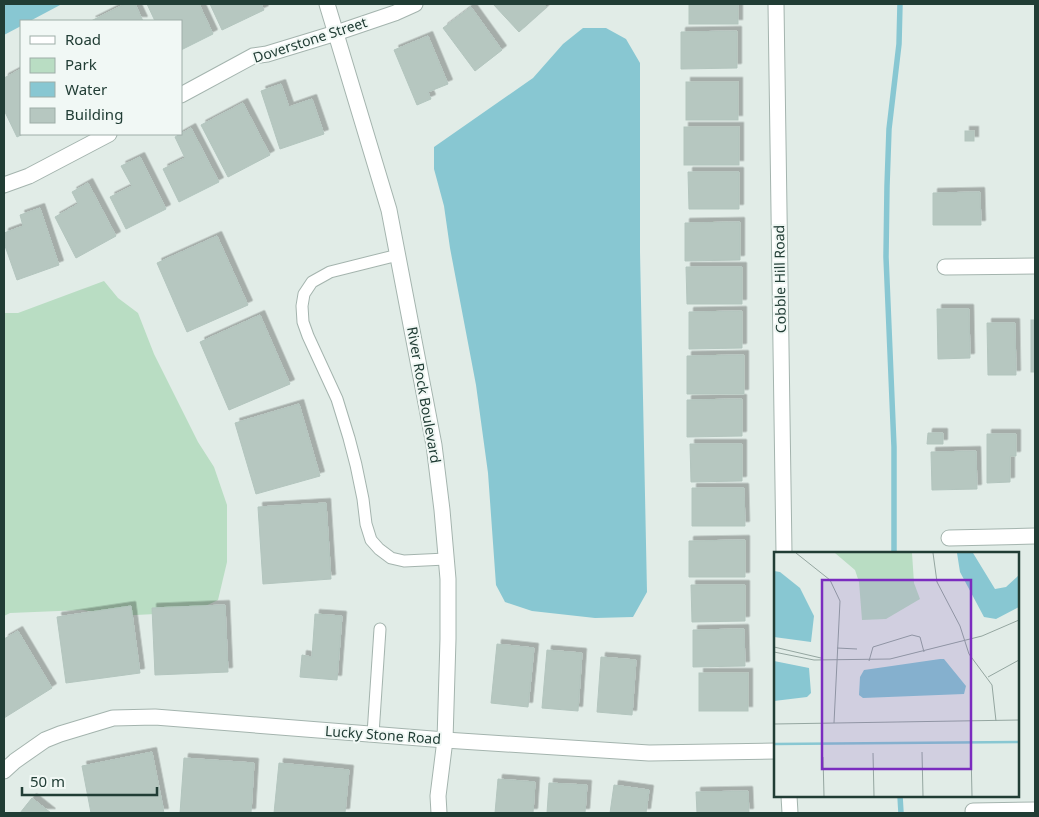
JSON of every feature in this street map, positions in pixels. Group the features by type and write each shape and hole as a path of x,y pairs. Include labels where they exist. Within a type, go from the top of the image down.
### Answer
{"street":[{"name":"River Rock Boulevard","path":"327,4 389,210 434,445 448,579 448,639 445,740 438,796 433,813"},
{"name":"Doverstone Street","path":"182,94 253,56 267,54 336,33 395,13 415,4"},
{"name":"Cobble Hill Road","path":"776,4 784,552"},
{"path":"4,185 29,176 107,135"},
{"path":"945,267 1035,266"},
{"path":"949,538 1035,536"},
{"name":"Lucky Stone Road","path":"4,771 45,740 113,718 155,717 649,754 774,751"},
{"name":"River Rock Boulevard","path":"438,796 439,813"},
{"path":"789,797 790,813"},
{"path":"973,811 1035,810"}],"lane":[{"path":"398,255 330,272 312,282 304,294 302,322 337,399 347,430 356,464 366,524 371,540 391,558 404,561 446,558"},
{"path":"373,734 380,628"}],"green space":[{"path":"104,281 118,298 138,313 154,354 198,442 214,467 227,505 227,562 218,600 193,612 117,616 83,610 10,613 4,616 4,313 18,313"}],"water":[{"path":"4,4 62,4 32,20 20,20 20,27 4,35"},
{"path":"583,28 606,28 626,39 640,63 640,252 647,592 633,617 595,618 532,611 505,602 496,585 488,473 476,385 444,206 434,169 434,147 533,78 563,44"}],"building":[{"path":"125,4 135,4 143,20 93,20"},
{"path":"147,4 199,4 213,34 182,50 182,20 155,20"},
{"path":"210,4 261,4 264,10 222,30"},
{"path":"493,4 544,4 547,7 519,32"},
{"path":"689,4 738,4 738,24 689,24"},
{"path":"471,7 502,50 475,71 443,28"},
{"path":"737,31 737,68 681,69 681,32"},
{"path":"428,36 448,84 428,92 431,99 417,105 394,50"},
{"path":"20,70 21,135 17,137 4,110 4,78"},
{"path":"686,82 738,82 738,120 686,120"},
{"path":"281,84 289,107 312,99 324,134 280,149 261,91"},
{"path":"243,103 270,155 228,177 201,125"},
{"path":"684,127 739,127 739,165 684,165"},
{"path":"191,128 219,182 179,202 163,169 185,158 175,137 182,135 182,133"},
{"path":"965,131 974,131 974,141 965,141"},
{"path":"140,157 166,209 126,229 110,197 132,186 121,166"},
{"path":"688,172 739,172 739,209 689,209"},
{"path":"88,183 116,236 76,258 55,217 78,204 72,192"},
{"path":"980,192 981,225 933,225 933,193"},
{"path":"40,208 59,265 17,280 4,243 4,233 23,226 20,215"},
{"path":"740,222 740,260 685,261 685,223"},
{"path":"217,236 248,305 187,332 157,263"},
{"path":"686,267 742,267 742,304 687,304"},
{"path":"937,309 969,309 970,358 938,359"},
{"path":"742,311 742,348 689,349 689,312"},
{"path":"260,315 290,384 229,410 200,342"},
{"path":"1031,320 1035,320 1035,372 1031,372"},
{"path":"987,323 1015,323 1016,375 988,375"},
{"path":"744,355 744,394 687,394 687,356"},
{"path":"742,399 742,436 687,437 687,400"},
{"path":"299,404 320,476 256,494 235,423"},
{"path":"928,433 943,433 943,444 927,444"},
{"path":"987,434 1016,434 1016,456 1010,456 1010,482 987,483"},
{"path":"690,444 742,444 742,481 691,482"},
{"path":"976,451 977,489 932,490 931,452"},
{"path":"692,488 744,488 745,526 692,526"},
{"path":"326,503 331,579 263,584 258,507"},
{"path":"745,540 745,577 689,577 689,541"},
{"path":"691,585 745,585 745,621 692,622"},
{"path":"225,605 228,672 155,675 152,608"},
{"path":"131,606 140,673 66,683 57,617"},
{"path":"315,614 342,616 337,680 300,677 302,655 312,657"},
{"path":"744,629 745,666 693,667 693,630"},
{"path":"18,631 52,688 4,718 4,639"},
{"path":"497,644 534,648 528,707 491,703"},
{"path":"547,650 582,653 578,711 542,708"},
{"path":"601,657 636,660 632,715 597,712"},
{"path":"699,673 748,673 748,711 699,711"},
{"path":"152,752 164,813 91,813 82,766"},
{"path":"184,758 254,763 251,813 180,813"},
{"path":"279,763 349,770 345,813 274,813"},
{"path":"498,779 535,782 533,813 495,813"},
{"path":"549,783 587,785 585,813 547,813"},
{"path":"614,785 649,790 646,813 610,813"},
{"path":"748,791 749,813 697,813 696,792"},
{"path":"32,798 51,813 20,813"}],"waterway":[{"path":"894,552 894,447 886,257 889,129 899,44 900,4"},
{"path":"900,797 901,813"}]}
